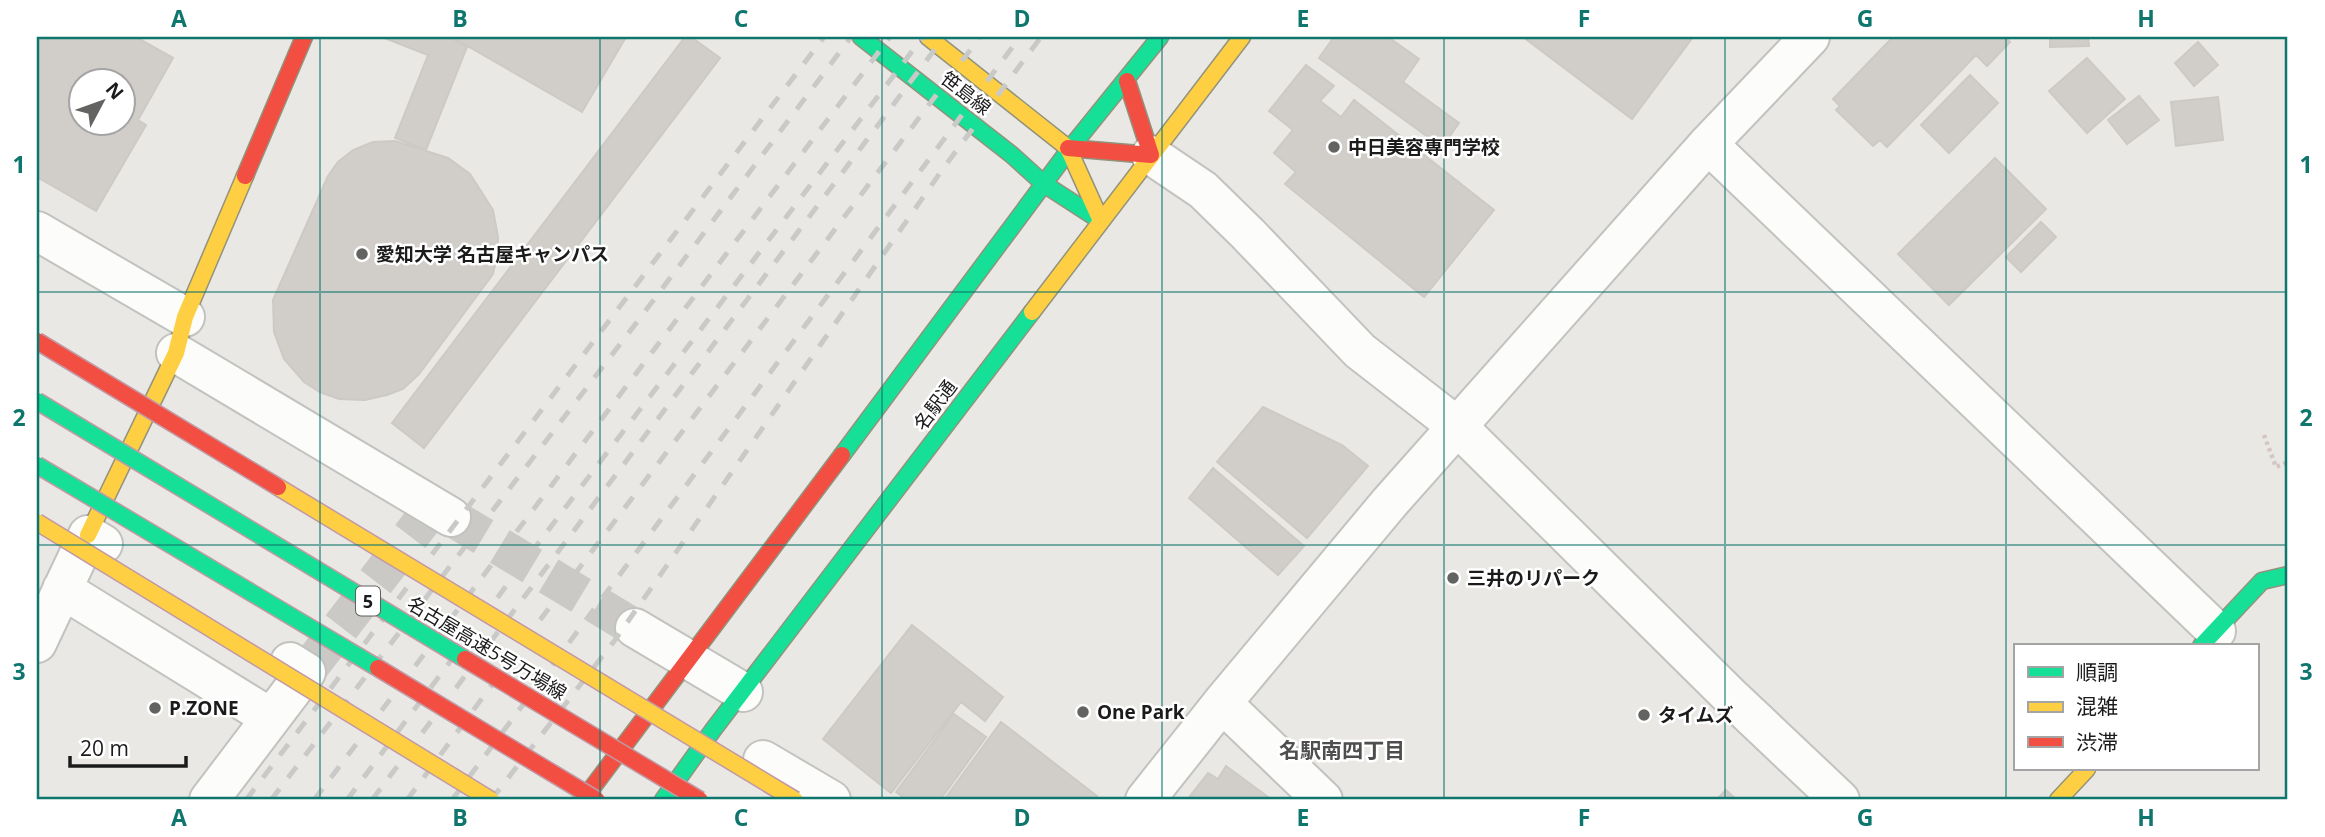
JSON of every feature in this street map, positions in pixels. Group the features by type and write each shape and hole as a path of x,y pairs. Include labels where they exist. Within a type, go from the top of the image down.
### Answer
{"main road":[{"path":"88,535 180,335 304,37"},
{"name":"笹島線","path":"861,37 1012,155 1044,184 1101,221"},
{"name":"笹島線","path":"928,37 1068,148"},
{"path":"583,800 1044,184 1068,148 1127,81 1160,37"},
{"name":"名駅通","path":"663,800 713,730 1242,37"},
{"path":"1068,148 1151,155 1127,81"},
{"path":"1068,148 1101,221"},
{"path":"37,341 795,800"},
{"name":"名古屋高速5号万場線","path":"37,401 699,800"},
{"path":"37,465 597,800"},
{"path":"37,522 491,800"},
{"path":"2208,638 2262,582 2288,575"},
{"path":"2057,800 2086,770"}],"street":[{"path":"1145,800 1222,703 1390,502 1708,144 1810,37"},
{"path":"1708,144 2208,638"},
{"path":"1151,155 1203,190 1360,351 1458,427 1729,695 1840,800"},
{"path":"37,231 180,335 451,517"},
{"path":"37,643 88,535 306,672 209,800"},
{"path":"62,589 271,718"},
{"path":"635,628 743,692"},
{"path":"1222,703 1323,800"},
{"path":"713,730 831,800"}],"path":[{"path":"2264,435 2276,467 2288,463"}],"building":[{"path":"37,37 136,37 173,58 138,120 146,125 96,211 37,177"},
{"path":"382,37 449,37 467,47 426,150 395,138 428,55"},
{"path":"452,37 626,37 582,112"},
{"path":"685,37 691,37 720,58 424,448 392,423"},
{"path":"1334,37 1388,37 1419,59 1403,82 1459,123 1442,147 1319,58"},
{"path":"1523,37 1693,37 1632,119"},
{"path":"1893,37 2005,37 2010,42 1987,66 1976,55 1887,147 1880,140 1873,146 1836,110 1840,106 1833,99"},
{"path":"2050,37 2088,37 2089,46 2050,47"},
{"path":"2198,42 2218,65 2194,86 2175,63"},
{"path":"2087,58 2125,99 2087,133 2049,91"},
{"path":"1306,65 1334,86 1320,101 1341,117 1354,100 1494,210 1424,297 1285,184 1296,172 1274,153 1293,130 1269,111"},
{"path":"1970,75 1998,103 1949,153 1921,125"},
{"path":"2139,96 2159,120 2127,144 2108,120"},
{"path":"2218,97 2223,140 2176,146 2171,102"},
{"path":"395,141 448,158 470,174 493,210 498,237 493,274 419,374 403,389 365,400 339,399 304,382 284,359 274,332 273,300 328,176 338,162 353,150 373,142"},
{"path":"1995,158 2046,209 1949,305 1898,254"},
{"path":"2041,222 2056,237 2021,272 2006,257"},
{"path":"1263,407 1342,445 1368,466 1307,538 1217,462"},
{"path":"1213,468 1304,546 1278,575 1189,498"},
{"path":"912,625 1003,697 985,721 961,702 891,793 823,739"},
{"path":"954,714 986,737 940,800 907,800 896,792"},
{"path":"1001,722 1097,796 1093,800 944,800"},
{"path":"1226,766 1272,800 1187,800 1208,773 1218,779"},
{"path":"1726,790 1737,800 1716,800"}],"tunnel":[{"path":"306,672 433,507"},
{"path":"451,517 635,628"}],"railway":[{"path":"246,800 824,37"},
{"path":"271,800 637,322 851,37"},
{"path":"314,800 890,37"},
{"path":"347,800 524,562 923,37"},
{"path":"372,800 944,37"},
{"path":"407,800 980,37"},
{"path":"452,800 1020,37"},
{"path":"491,800 615,640 942,170 1041,37"}],"traffic: fast":[{"path":"861,37 1012,155 1044,184 1101,221"},
{"path":"842,455 1072,146 1160,37"},
{"path":"663,800 713,730 1032,312"},
{"path":"37,401 465,659"},
{"path":"37,465 378,668"},
{"path":"2203,644 2262,581 2288,575"}],"traffic: slow":[{"path":"928,37 1068,148 1101,221"},
{"path":"1032,312 1242,37"},
{"path":"88,535 176,353 185,317 245,176"},
{"path":"278,487 795,800"},
{"path":"37,522 491,800"},
{"path":"2058,800 2086,770"}],"traffic: jam":[{"path":"245,176 304,37"},
{"path":"1068,148 1151,155 1127,81"},
{"path":"37,341 278,487"},
{"path":"583,800 842,455"},
{"path":"465,659 700,800"},
{"path":"378,668 597,800"}],"place":[{"name":"中日美容専門学校","path":"1334,147"},
{"name":"愛知大学 名古屋キャンパス","path":"362,254"},
{"name":"三井のリパーク","path":"1453,578"},
{"name":"P.ZONE","path":"155,708"},
{"name":"One Park","path":"1083,712"},
{"name":"タイムズ","path":"1644,715"}],"district":[{"name":"名駅南四丁目","path":"1342,750"}]}
